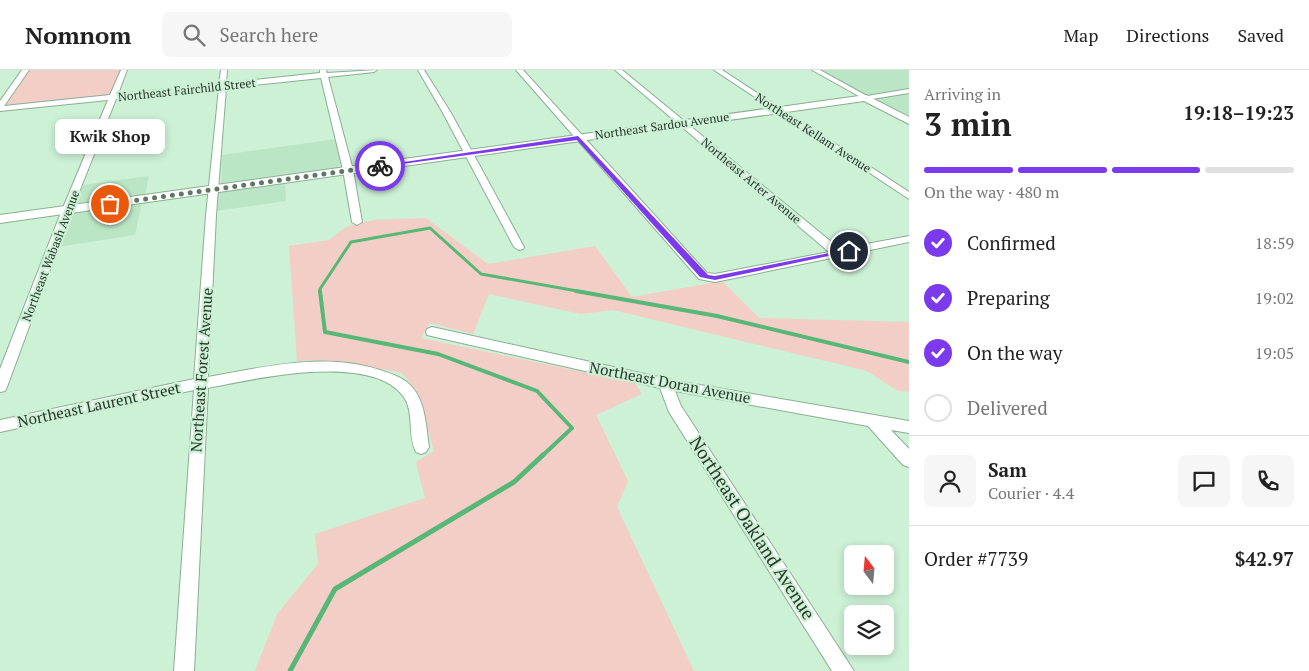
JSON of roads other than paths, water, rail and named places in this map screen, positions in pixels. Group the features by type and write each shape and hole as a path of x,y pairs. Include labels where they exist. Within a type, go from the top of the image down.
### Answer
{"main road":[{"name":"Northeast Sardou Avenue","path":"0,219 866,98"},
{"path":"866,98 909,121"}],"street":[{"path":"0,108 26,70"},
{"name":"Northeast Wabash Avenue","path":"0,387 68,209 124,70"},
{"name":"Northeast Forest Avenue","path":"184,671 200,384 224,70"},
{"name":"Northeast Fairchild Street","path":"0,108 222,86 324,73 374,70"},
{"path":"421,70 447,113 519,247"},
{"path":"519,70 703,276 715,278 909,239"},
{"name":"Northeast Arter Avenue","path":"618,70 838,253"},
{"name":"Northeast Kellam Avenue","path":"717,70 909,196"},
{"path":"815,70 866,98"},
{"path":"324,73 348,170 357,222"},
{"name":"Northeast Sardou Avenue","path":"866,98 909,91"},
{"name":"Northeast Doran Avenue","path":"432,332 665,383 909,426"},
{"name":"Northeast Laurent Street","path":"0,426 200,384 278,370 317,366 338,367 384,376 403,386 413,402 421,447"},
{"name":"Northeast Oakland Avenue","path":"665,383 674,408 844,671"},
{"path":"872,420 909,460"}],"waterway":[{"path":"320,291 351,242 430,228 481,274 583,292"},
{"path":"320,291 325,332 438,354 537,391 572,428 541,457"},
{"path":"576,291 717,316 909,362"},
{"path":"290,671 335,589 514,482 543,455"}],"place":[{"name":"Kwik Shop","path":"110,204"}]}
